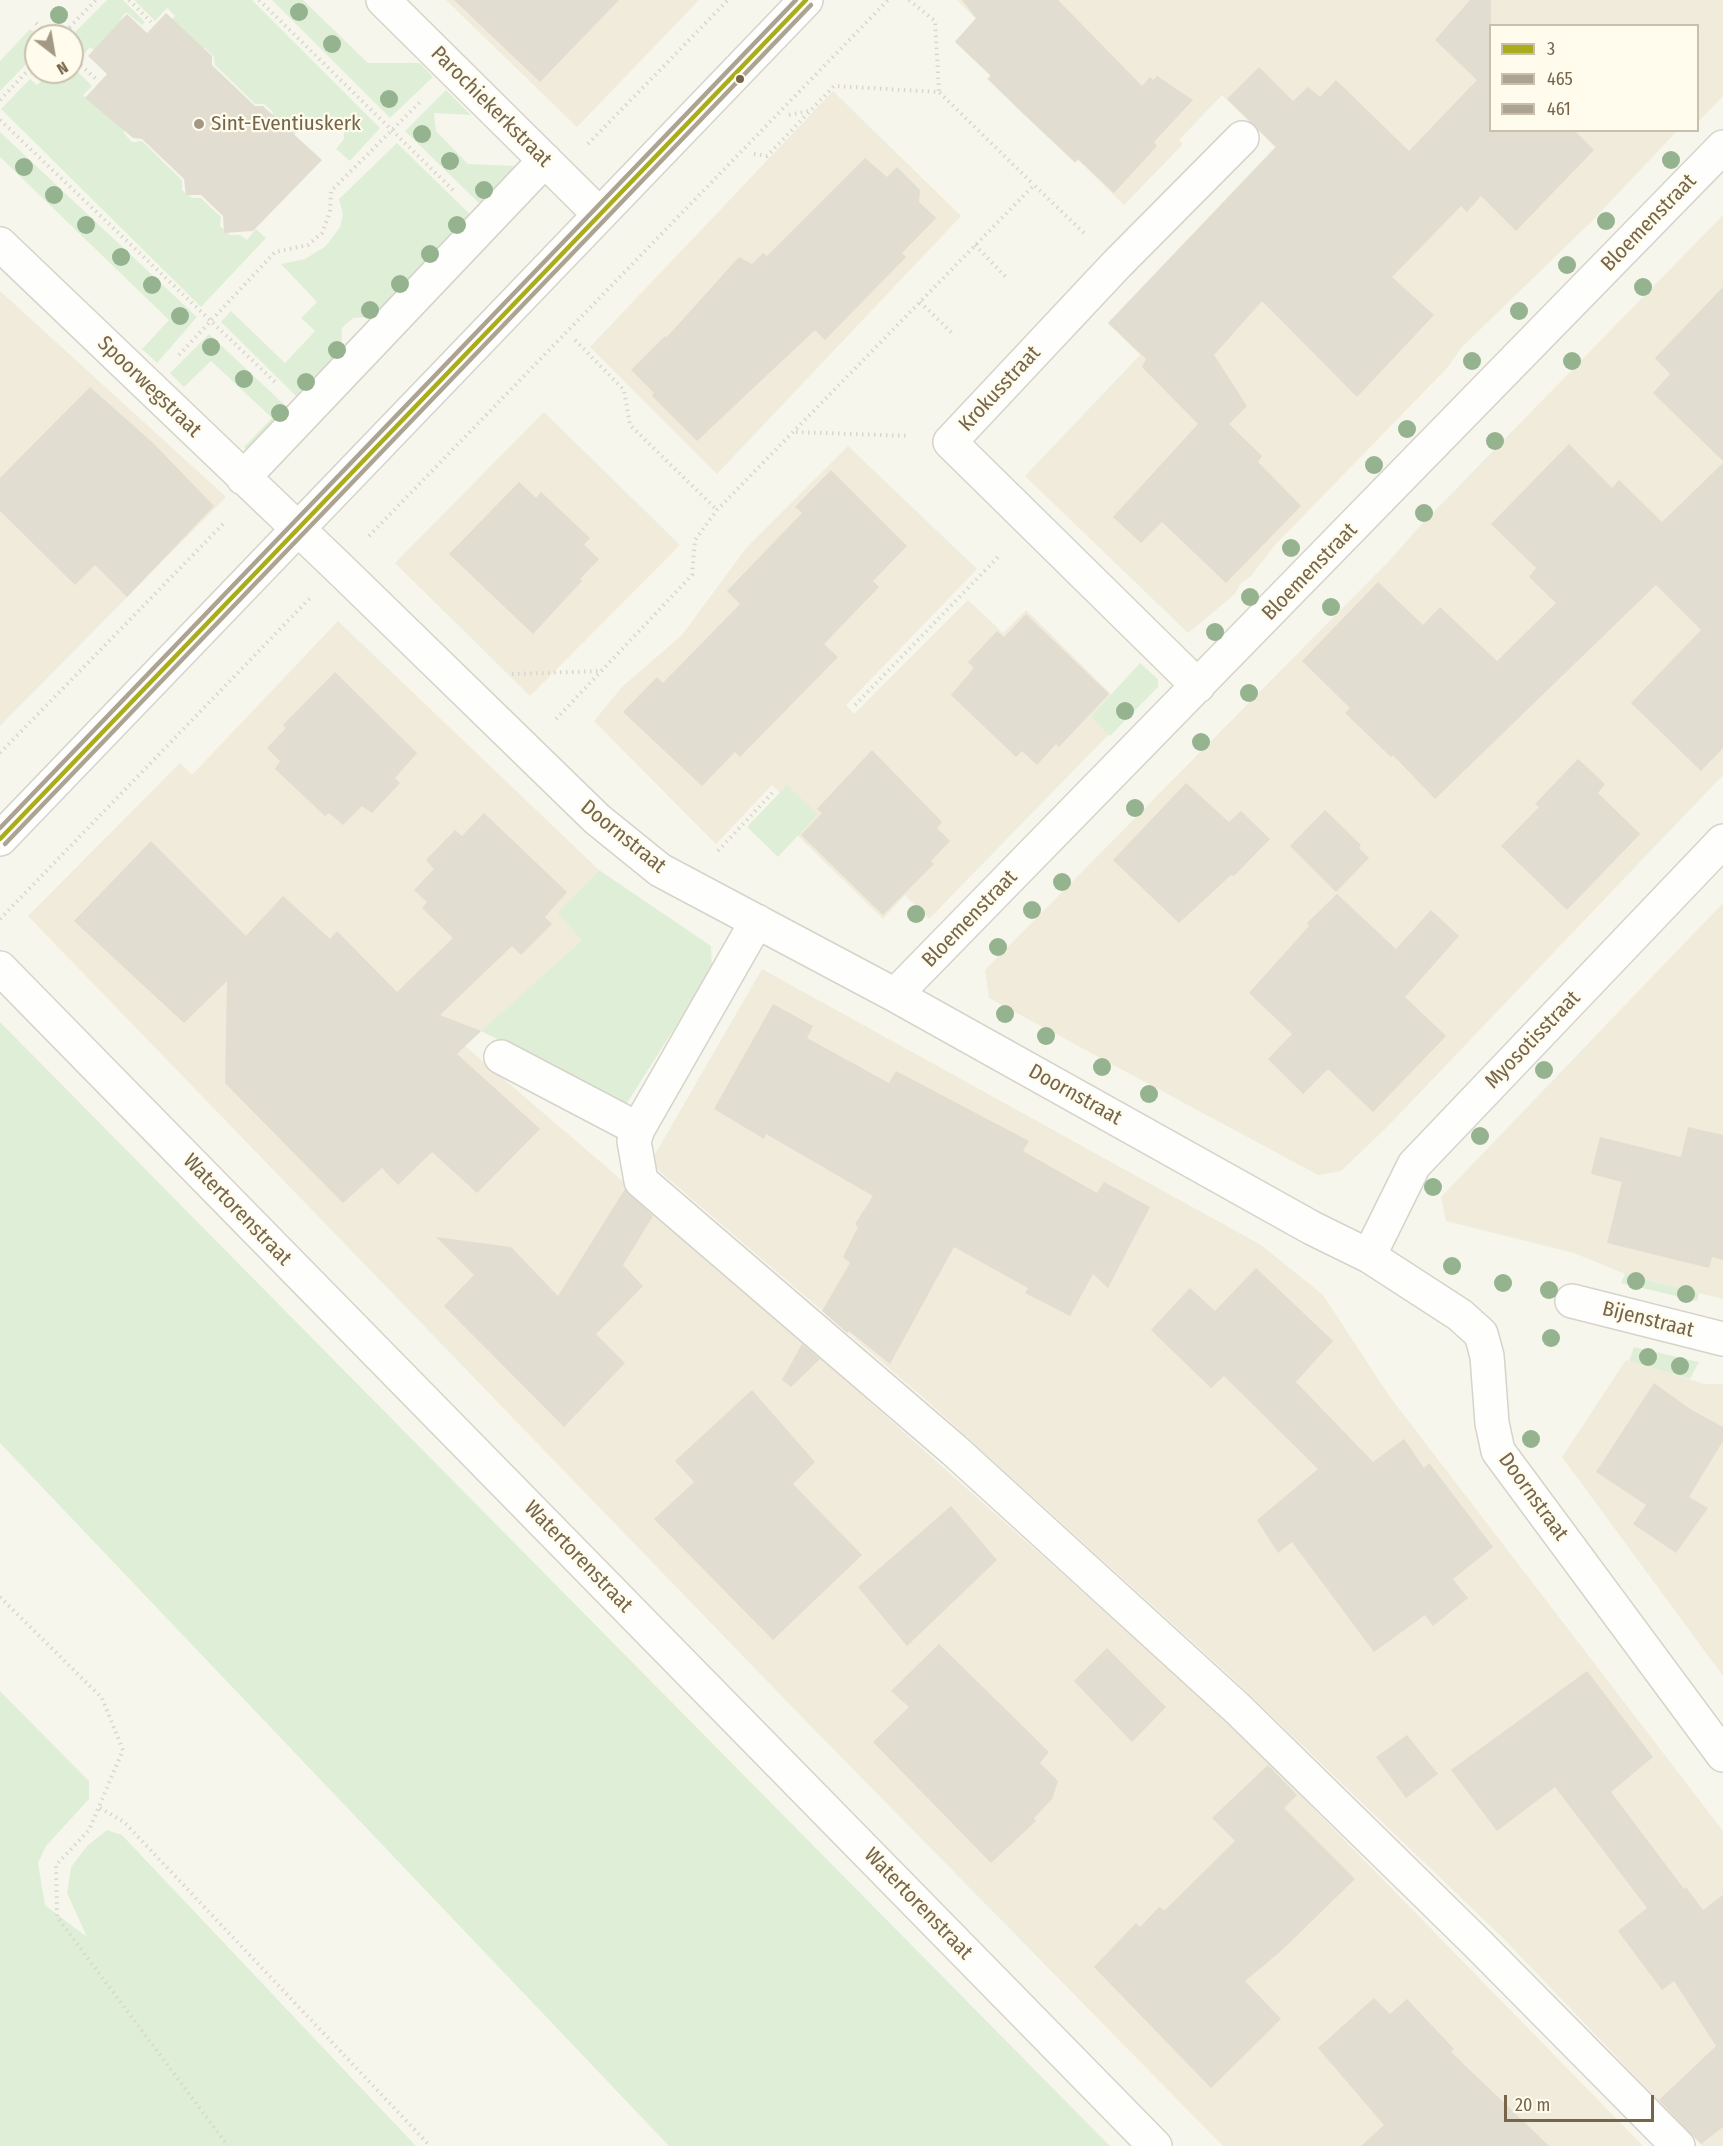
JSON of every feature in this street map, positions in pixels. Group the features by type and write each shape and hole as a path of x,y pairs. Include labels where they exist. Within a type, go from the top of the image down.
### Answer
{"street":[{"name":"Parochiekerkstraat","path":"383,0 599,214"},
{"path":"0,839 512,309 599,214 806,0"},
{"name":"Krokusstraat","path":"1198,686 950,442 1117,264 1242,138"},
{"name":"Bloemenstraat","path":"895,995 1723,147"},
{"path":"249,484 306,411 545,160"},
{"name":"Spoorwegstraat","path":"0,244 299,530"},
{"name":"Doornstraat","path":"299,530 597,819 660,870 895,995 1312,1228 1369,1256 1460,1315 1481,1334 1486,1356 1492,1423 1498,1451 1723,1755"},
{"name":"Myosotisstraat","path":"1369,1256 1414,1165 1723,841"},
{"path":"757,921 638,1129 634,1141 641,1181 954,1450 1239,1709 1477,1943 1678,2146"},
{"name":"Watertorenstraat","path":"0,968 1155,2146"},
{"path":"501,1058 638,1129"},
{"name":"Bijenstraat","path":"1572,1301 1723,1339"}],"path":[{"path":"73,24 96,0"},
{"path":"129,0 151,21"},
{"path":"259,0 486,222"},
{"path":"595,137 728,0"},
{"path":"0,919 888,0"},
{"path":"909,0 935,21 939,92"},
{"path":"84,68 96,79"},
{"path":"0,100 24,75"},
{"path":"754,154 767,156 834,86 939,92 1092,240"},
{"path":"174,360 275,252 308,245 322,233 330,212 332,191 425,97"},
{"path":"789,115 809,111"},
{"path":"0,120 306,411"},
{"path":"554,721 692,575 695,540 717,510 1034,185"},
{"path":"975,245 1006,276"},
{"path":"920,302 952,333"},
{"path":"575,339 624,390 630,425 717,510"},
{"path":"795,432 916,436"},
{"path":"0,753 249,484"},
{"path":"855,705 1008,547"},
{"path":"504,674 601,671"},
{"path":"712,857 773,792"},
{"path":"0,1597 102,1698 123,1750 89,1830 56,1865 57,1917 228,2146"},
{"path":"99,1808 124,1822 429,2146"}],"shaded area":[{"path":"446,0 699,0 577,127"},
{"path":"957,0 1723,0 1723,96 1699,121 1699,24 1489,24 1489,132 1676,132 1591,222 1461,348 1448,367 1275,545 1251,576 1241,583 1235,594 1188,633 1025,476 1140,355 1108,323 1275,147 1222,95 1179,140 1183,144 1124,205 1078,160 1075,163 1033,123 1034,106 1025,116 987,79 990,75 955,41 976,19"},
{"path":"833,91 961,216 717,474 590,347"},
{"path":"1723,215 1723,775 1386,1128 1341,1171 1318,1175 989,998 985,970 1391,559 1419,527"},
{"path":"0,291 226,497 0,726"},
{"path":"544,412 680,545 530,696 395,563"},
{"path":"848,446 977,569 846,705 854,714 968,600 1003,633 1026,610 1111,694 1091,716 1109,734 929,919 905,895 883,919 797,835 818,814 787,786 780,793 772,785 716,844 594,721 622,687 682,635 747,547"},
{"path":"338,621 599,870 559,913 583,939 465,1046 610,1170 1235,1728 1643,2146 1223,2146 798,1713 28,916 180,763 192,775"},
{"path":"1723,903 1723,1299 1625,1274 1574,1253 1446,1221 1441,1197"},
{"path":"762,969 1261,1245 1323,1295 1390,1397 1723,1831 1723,2146 1702,2146 1503,1938 1229,1675 925,1399 650,1163"},
{"path":"1626,1360 1705,1384 1723,1384 1723,1676 1562,1457"}],"green space":[{"path":"107,0 123,0 145,22 142,25 126,12 121,19 130,27 101,57 90,47 84,54 83,24"},
{"path":"134,0 252,0 380,128 350,161 336,149 344,139 344,127 335,119 325,119 313,131 305,124 290,139 272,122 273,112 264,104 255,104 215,65 214,57 205,48 196,48 170,21 175,16 167,8 155,21"},
{"path":"272,0 303,0 368,63 420,63 433,77 390,118"},
{"path":"24,35 24,66 0,91 0,61"},
{"path":"84,78 92,86 83,95 91,103 97,98 123,123 124,133 132,142 142,141 182,180 182,190 192,198 201,198 221,217 220,226 230,235 240,235 247,240 256,229 266,238 201,307 1,109 25,84 84,84"},
{"path":"446,90 471,115 434,113 436,131 468,164 522,166 486,210 405,131"},
{"path":"0,132 197,317 157,363 142,349 169,320 0,157"},
{"path":"397,143 476,220 384,316 353,318 342,328 341,359 301,401 221,322 231,311 285,363 315,331 301,318 317,302 281,264 305,259 326,246 340,227 343,214 339,199"},
{"path":"209,334 291,411 251,453 244,447 272,418 211,361 184,387 170,373"},
{"path":"1140,663 1158,679 1158,687 1110,736 1091,716"},
{"path":"787,785 818,814 778,857 747,827"},
{"path":"599,870 711,946 712,969 627,1103 481,1031 582,940 558,913"},
{"path":"0,1022 1110,2146 669,2146 0,1443"},
{"path":"1625,1274 1699,1293 1697,1301 1621,1283"},
{"path":"1634,1347 1699,1362 1690,1379 1629,1361"},
{"path":"0,1691 89,1781 89,1799 46,1846 38,1863 45,1905 87,1937 67,1893 71,1867 87,1846 107,1830 122,1835 416,2146 0,2146"}],"building":[{"path":"454,0 619,0 540,82"},
{"path":"962,0 1058,0 1142,86 1150,77 1153,80 1157,76 1193,100 1154,142 1157,146 1114,193 1078,159 1075,162 1034,124 988,79 991,76 955,42 976,18"},
{"path":"1470,0 1491,0 1489,132 1576,132 1594,150 1516,231 1481,196 1467,212 1461,206 1392,277 1434,315 1357,397 1262,301 1214,355 1247,406 1229,424 1262,456 1258,462 1301,506 1226,583 1162,522 1141,543 1113,517 1198,424 1142,367 1146,359 1108,323 1276,147 1227,99 1259,67 1293,101 1308,87 1320,97 1336,80 1409,151 1477,80 1435,40"},
{"name":"Sint-Eventiuskerk","path":"166,13 212,56 212,65 255,106 263,106 322,160 253,231 224,233 223,216 201,195 186,195 184,179 142,139 133,138 85,98 107,74 88,56 127,14 147,33"},
{"path":"865,158 887,177 897,167 920,190 919,202 936,218 902,253 906,257 825,340 815,330 697,441 652,396 654,393 631,370 665,336 666,338 739,257 752,264 763,253 767,256"},
{"path":"1723,287 1723,461 1653,393 1670,374 1655,358"},
{"path":"90,387 153,443 214,506 127,597 95,565 75,585 0,511 0,478"},
{"path":"1569,444 1612,488 1619,480 1662,522 1723,463 1723,748 1701,771 1631,703 1701,630 1656,585 1435,799 1393,755 1391,757 1345,713 1350,708 1302,661 1378,582 1423,625 1440,607 1497,661 1556,603 1529,577 1536,568 1491,524"},
{"path":"831,470 907,546 873,581 879,587 824,644 838,657 740,757 735,752 702,786 623,712 657,677 663,683 740,604 727,591 802,513 795,507"},
{"path":"519,482 536,498 541,492 590,538 584,545 599,559 533,634 449,554"},
{"path":"1026,614 1109,694 1059,747 1056,744 1037,765 1022,751 1016,757 951,695 974,668 968,662 997,631 1004,637"},
{"path":"335,672 417,753 395,778 400,783 372,813 362,806 343,825 329,813 325,816 275,769 280,761 267,748 286,728 283,725"},
{"path":"872,750 942,822 937,828 950,841 931,861 934,864 883,915 801,835 822,813 817,809"},
{"path":"1578,759 1605,784 1598,793 1640,834 1567,910 1501,846 1539,807 1535,804"},
{"path":"1186,783 1229,822 1241,811 1270,839 1234,876 1231,875 1179,923 1113,860"},
{"path":"1325,810 1361,845 1359,848 1369,858 1336,892 1290,846"},
{"path":"484,813 567,892 545,917 552,924 521,955 512,946 440,1015 481,1031 457,1054 540,1129 477,1193 432,1152 398,1185 382,1168 343,1203 225,1083 227,981 184,1023 74,921 151,841 246,936 283,896 330,939 337,931 397,992 453,938 422,908 427,902 414,890 434,869 426,860 455,830 462,836"},
{"path":"1337,894 1396,949 1431,910 1459,936 1405,997 1446,1036 1373,1112 1328,1069 1303,1094 1268,1059 1292,1034 1249,993 1309,926 1307,923"},
{"path":"773,1004 813,1026 807,1038 889,1083 896,1071 1029,1141 1023,1151 1097,1193 1104,1182 1150,1207 1108,1288 1093,1274 1070,1316 1025,1293 1028,1288 954,1247 890,1364 849,1331 847,1333 822,1311 850,1263 843,1257 858,1227 855,1224 873,1196 766,1134 764,1139 714,1109"},
{"path":"1688,1127 1723,1135 1723,1260 1712,1257 1709,1268 1607,1243 1622,1182 1591,1174 1600,1137 1681,1157"},
{"path":"625,1189 653,1216 623,1265 643,1286 596,1334 625,1363 564,1427 444,1306 474,1275 436,1237 511,1247 558,1296"},
{"path":"1256,1268 1333,1341 1296,1382 1373,1462 1404,1439 1424,1468 1429,1463 1493,1547 1453,1579 1468,1598 1433,1626 1425,1615 1374,1652 1292,1542 1278,1553 1257,1520 1318,1469 1224,1376 1211,1388 1151,1330 1190,1288 1215,1311"},
{"path":"802,1344 820,1359 791,1387 782,1380"},
{"path":"1654,1383 1690,1409 1723,1427 1723,1441 1689,1497 1708,1508 1676,1553 1633,1524 1646,1505 1596,1472"},
{"path":"752,1390 815,1462 793,1484 862,1555 773,1640 654,1519 694,1482 675,1461"},
{"path":"951,1506 997,1560 907,1646 858,1587"},
{"path":"939,1644 1049,1752 1040,1763 1058,1781 1052,1799 1034,1818 1036,1821 991,1863 873,1742 909,1707 891,1691"},
{"path":"1107,1648 1166,1707 1132,1742 1074,1681"},
{"path":"1587,1671 1653,1757 1611,1792 1684,1889 1686,1887 1703,1910 1723,1895 1723,2127 1701,2144 1659,2100 1716,2046 1674,1981 1662,1990 1618,1931 1647,1908 1555,1787 1497,1831 1451,1770"},
{"path":"1407,1735 1438,1774 1406,1798 1376,1757"},
{"path":"1268,1765 1297,1795 1284,1808 1355,1879 1280,1952 1245,1981 1281,2019 1211,2088 1094,1967 1136,1923 1140,1927 1159,1907 1165,1910 1235,1841 1212,1818"},
{"path":"1374,1998 1390,2014 1407,1999 1454,2049 1451,2052 1549,2146 1361,2146 1384,2125 1318,2048"}],"transit line":[{"name":"461","path":"0,828 796,0"},
{"name":"3","path":"0,839 806,0"},
{"name":"465","path":"5,844 811,5"}],"place":[{"name":"Sint-Eventiuskerk","path":"199,124"}]}
